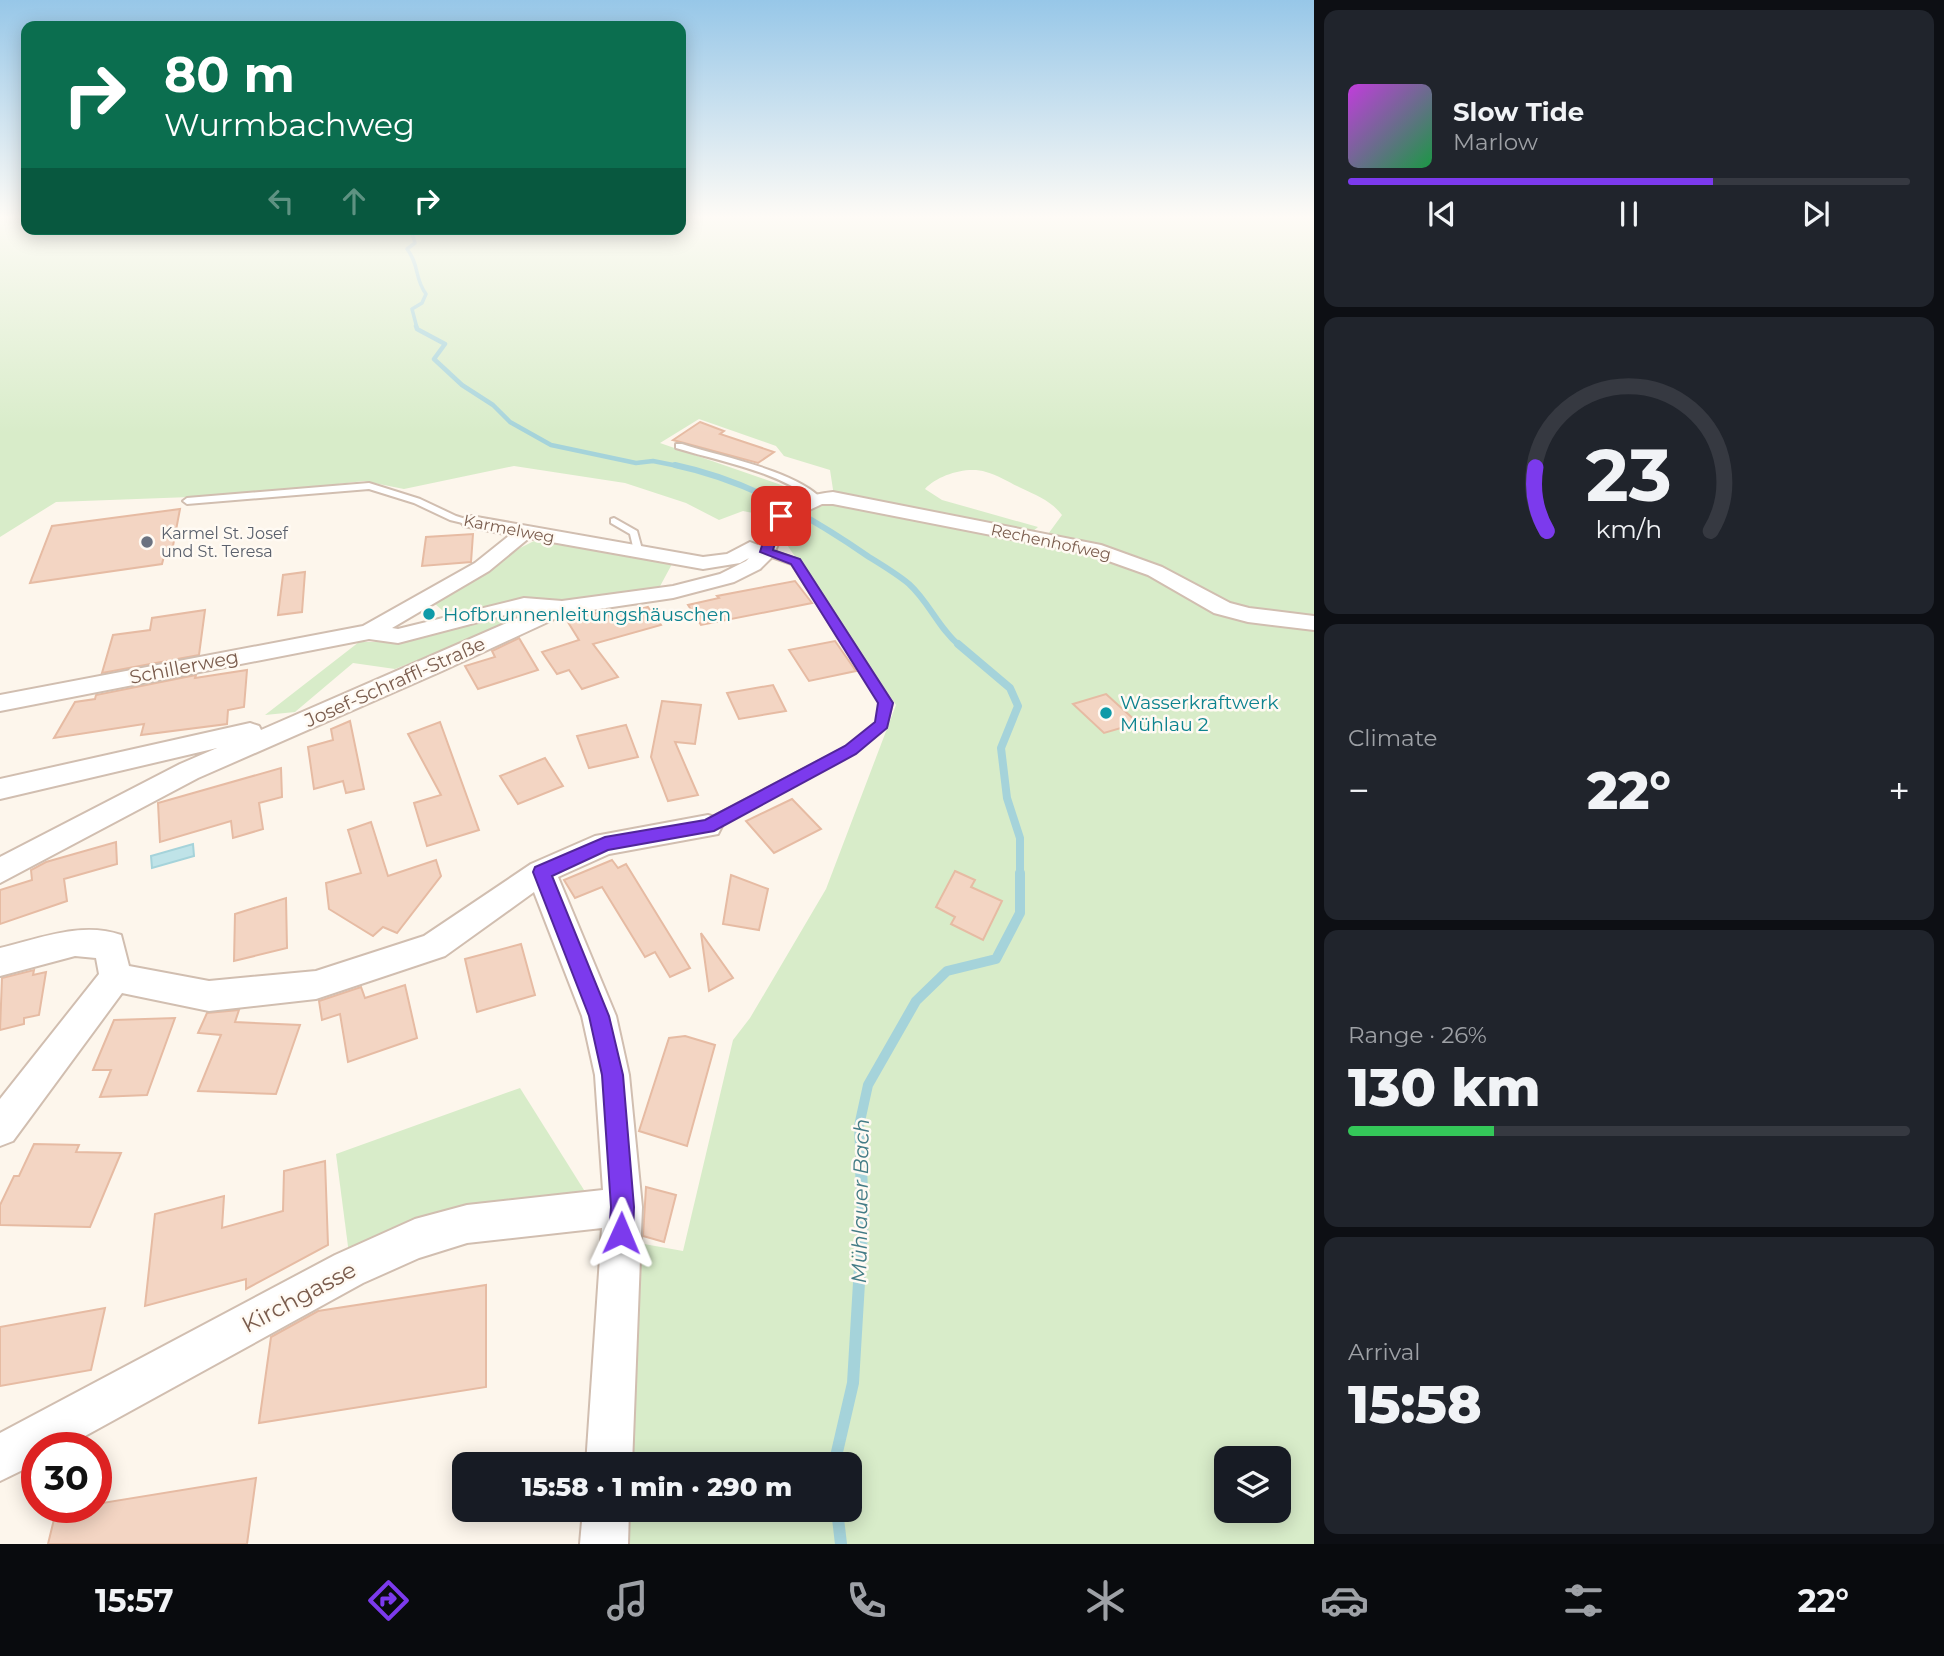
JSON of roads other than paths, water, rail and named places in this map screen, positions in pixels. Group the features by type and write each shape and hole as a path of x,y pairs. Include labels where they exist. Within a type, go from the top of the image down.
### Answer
{"street":[{"name":"Rechenhofweg","path":"818,499 833,498 899,509 1094,549 1155,571 1206,600 1248,615 1314,623"},
{"path":"766,552 778,519 818,499"},
{"name":"Karmelweg","path":"471,522 703,563 733,559 749,551 757,528 778,519"},
{"name":"Schillerweg","path":"369,632 482,567 525,532"},
{"name":"Josef-Schraffl-Straße","path":"0,871 189,771 557,609 581,603 673,592 727,578 753,565 766,552"},
{"path":"1206,600 1219,613 1242,624 1314,636"},
{"name":"Schillerweg","path":"0,703 369,632 398,636 524,604 555,606 557,609"},
{"path":"0,789 307,720"},
{"path":"115,977 209,996 316,985 434,946 541,872 605,844 708,826"},
{"path":"541,872 599,1016 612,1075 622,1207 610,1452"},
{"path":"0,962 75,943 110,945 115,977 0,1128"},
{"name":"Kirchgasse","path":"0,1458 349,1269 415,1239 467,1224 622,1207"},
{"path":"604,1544 605,1522"}],"lane":[{"path":"680,446 793,482 811,491 818,499"},
{"name":"Karmelweg","path":"187,501 369,486 417,501 453,518 471,522"},
{"path":"614,521 634,533 638,553"},
{"path":"708,826 850,750 882,724 886,703 796,562 766,552"}],"water":[{"path":"193,844 194,856 152,868 151,856"}],"waterway":[{"name":"Mühlauer Bach","path":"417,328 412,309 422,303 426,294 424,290"},
{"name":"Mühlauer Bach","path":"416,326 445,344 434,359 462,385 493,405 510,422 551,445 636,463 653,461 681,467"},
{"name":"Mühlauer Bach","path":"675,465 681,467"},
{"name":"Mühlauer Bach","path":"681,467 752,490 847,542 909,584 958,644"},
{"name":"Mühlauer Bach","path":"861,1169 859,1126 868,1085 916,1001 947,971 996,959 1020,913 1020,838 1007,798 1001,748 1018,706 1010,688 958,644"},
{"name":"Mühlauer Bach","path":"837,1452 853,1383 863,1216 861,1167"},
{"name":"Mühlauer Bach","path":"838,1522 841,1544"}],"place":[{"name":"Karmel St. Josef und St. Teresa","path":"147,542"},
{"name":"Hofbrunnenleitungshäuschen","path":"429,614"},
{"name":"Wasserkraftwerk Mühlau 2","path":"1106,713"}]}
